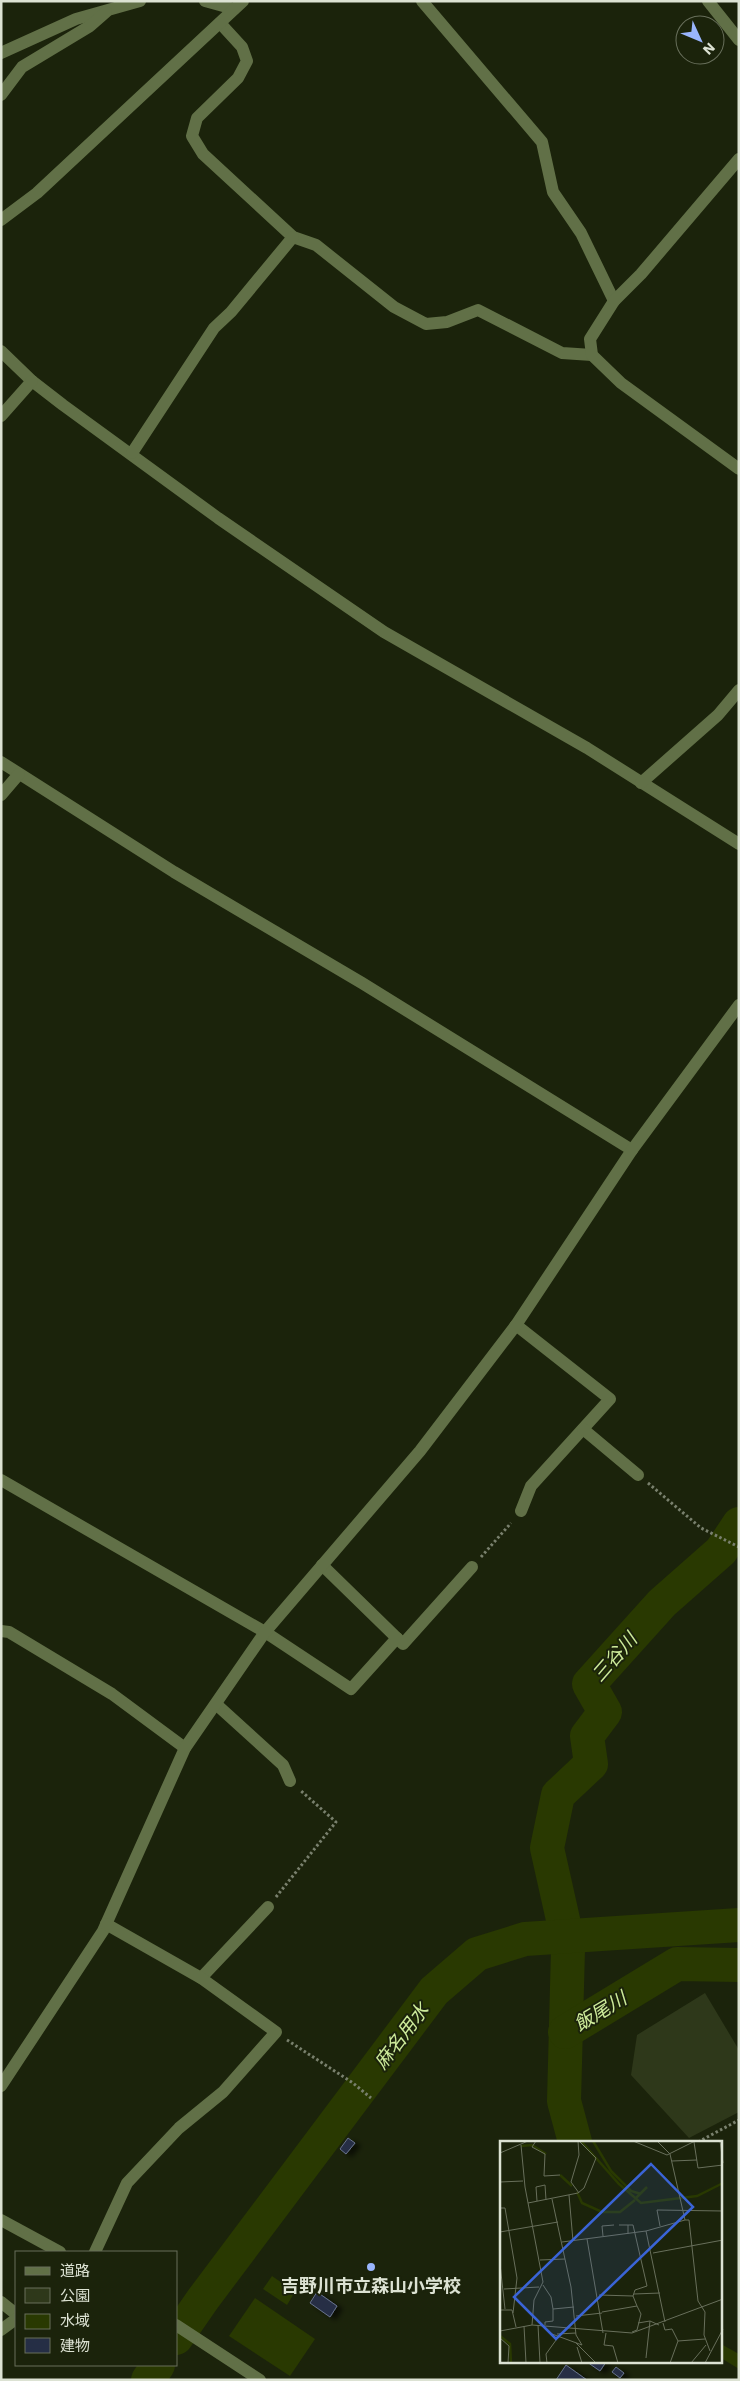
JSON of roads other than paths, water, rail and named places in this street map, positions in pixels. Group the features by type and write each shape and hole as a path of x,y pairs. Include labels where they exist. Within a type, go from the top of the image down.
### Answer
{"street":[{"path":"4,51 76,19 140,1"},
{"path":"205,1 239,5"},
{"path":"422,1 542,142 553,192 581,233 614,301"},
{"path":"708,1 739,40"},
{"path":"1,220 37,193 239,5"},
{"path":"1,95 22,67 90,26 108,10"},
{"path":"220,23 242,47 247,61 238,78 196,118 192,136 203,154 294,237 316,245 394,307 426,324 447,322 478,310 562,353 592,356 621,383 739,469"},
{"path":"592,356 590,339 614,301 641,274 739,159"},
{"path":"132,453 214,328 231,312 294,237"},
{"path":"1,351 32,381 218,518 384,632 587,748 739,844"},
{"path":"1,416 32,381"},
{"path":"641,783 718,715 739,690"},
{"path":"1,762 174,872 362,984 632,1150"},
{"path":"1,795 19,774"},
{"path":"1,2086 106,1924 185,1748 265,1632 420,1451 516,1325 632,1150 736,1014"},
{"path":"516,1325 610,1399 530,1486 521,1511"},
{"path":"583,1429 638,1475"},
{"path":"1,1480 265,1632 351,1689 397,1638"},
{"path":"322,1566 403,1644 472,1567"},
{"path":"1,1631 10,1632 112,1694 185,1748"},
{"path":"216,1705 283,1765 290,1781"},
{"path":"201,1978 268,1907"},
{"path":"95,2251 127,2183 179,2128 223,2092 276,2032 201,1978 106,1924"},
{"path":"1,2220 58,2251"},
{"path":"1,2302 15,2313"},
{"path":"1,2330 15,2320"},
{"path":"178,2326 260,2380"}],"water":[{"path":"568,2099 580,2141 570,2141 558,2100"},
{"path":"272,2276 295,2292 287,2305 263,2289"},
{"path":"255,2298 315,2339 290,2376 229,2336"},
{"path":"722,2345 739,2354 739,2369 722,2359"}],"waterway":[{"name":"三谷川","path":"564,1924 547,1848 558,1795 591,1764 587,1736 605,1712 589,1684 662,1603 721,1551 739,1524"},
{"name":"麻名用水","path":"178,2335 434,1991 477,1954 525,1939 739,1925"},
{"name":"飯尾川","path":"568,1949 564,2101 575,2141"},
{"name":"飯尾川","path":"565,2032 677,1964 739,1965"},
{"name":"麻名用水","path":"148,2380 157,2366"}],"place":[{"name":"吉野川市立森山小学校","path":"371,2267"}]}
